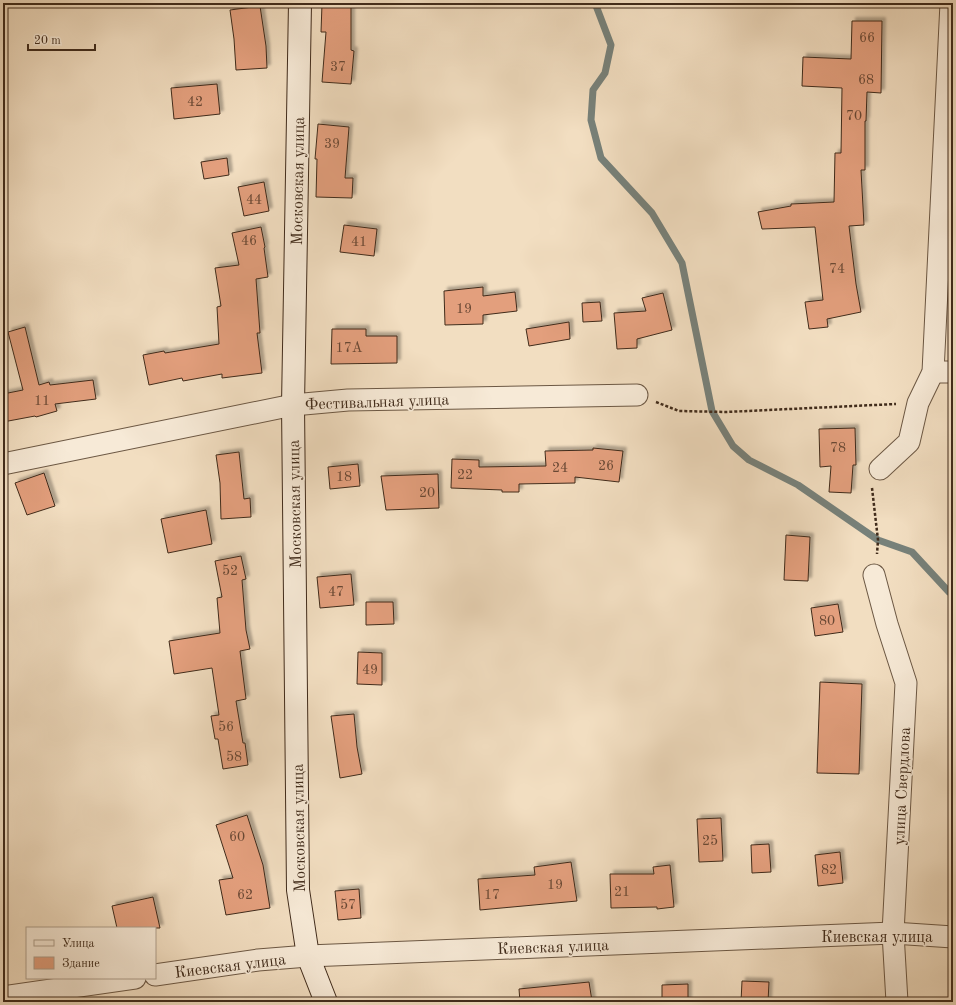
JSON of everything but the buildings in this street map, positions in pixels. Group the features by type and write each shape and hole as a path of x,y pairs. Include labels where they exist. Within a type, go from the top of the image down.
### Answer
{"street":[{"name":"Московская улица","path":"300,3 293,405 298,890 308,956 326,1002"},
{"path":"880,469 908,442 918,403 943,372 950,3"},
{"name":"Фестивальная улица","path":"3,464 293,405 348,400 637,395"},
{"name":"улица Свердлова","path":"874,575 887,624 906,683 893,933 897,1002"},
{"name":"Киевская улица","path":"156,975 258,960 308,956 893,933 953,937"},
{"path":"3,997 128,979"}],"path":[{"path":"637,395 679,411 726,412 918,403"},
{"path":"874,575 878,540 872,489 880,469"}],"waterway":[{"path":"595,3 611,45 605,73 593,90 591,120 601,158 652,213 682,263 712,411 733,446 749,460 798,485 878,540 912,552 949,592 953,594"}]}
